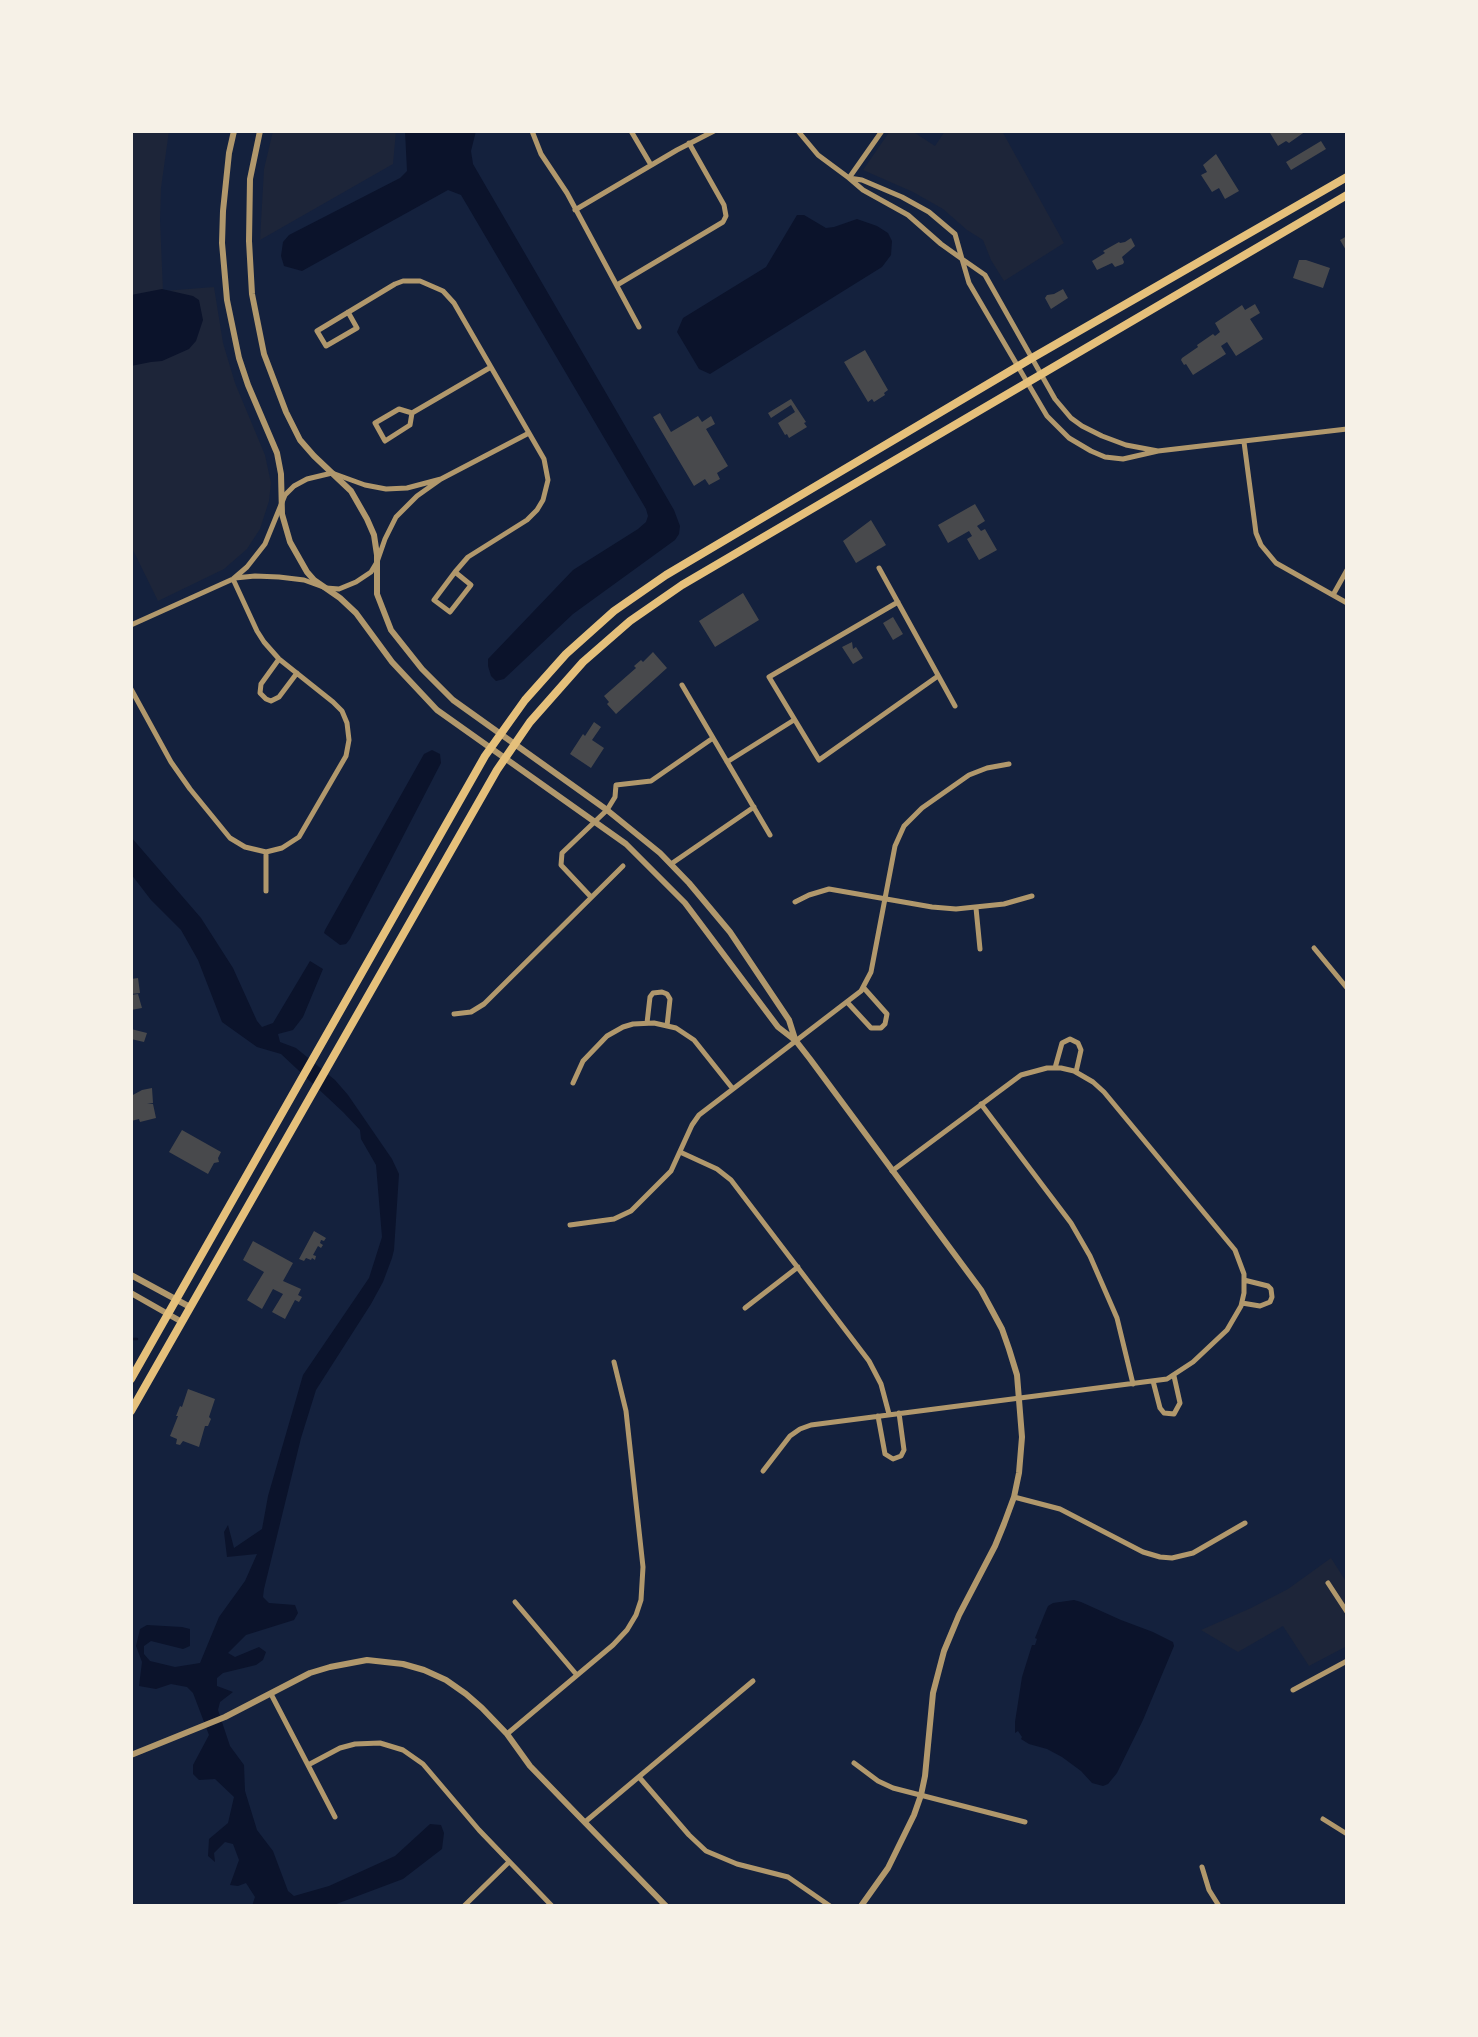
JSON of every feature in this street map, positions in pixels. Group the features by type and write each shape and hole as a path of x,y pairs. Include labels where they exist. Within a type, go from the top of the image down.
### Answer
{"main road":[{"path":"131,1379 490,747 533,690 566,654 602,621 639,593 702,553 1032,358 1347,177"},
{"path":"131,1411 505,758 530,722 571,674 605,641 656,602 1347,195"}],"street":[{"path":"234,131 223,211 222,243 227,300 239,358 277,453 281,474 281,504 295,554 307,572 356,613 392,662 421,695 505,758 597,818 685,903 778,1027 796,1041 988,1302 1009,1349 1017,1375 1022,1437 1019,1474 1013,1497 1000,1535 959,1615 944,1651 933,1693 921,1795 898,1851 861,1906"},
{"path":"260,131 248,204 252,294 257,326 274,381 300,440 351,491 368,519 374,535 377,594 391,630 411,657 453,699 607,810 671,864 730,932 789,1020 796,1041"},
{"path":"532,131 541,154 557,176 639,327"},
{"path":"631,131 651,165"},
{"path":"576,210 714,131"},
{"path":"798,131 818,155 863,190 908,215 985,275 1060,405 1082,426 1119,442 1158,451"},
{"path":"849,178 882,131"},
{"path":"617,285 723,222 726,216 724,205 689,143"},
{"path":"849,178 862,180 902,197 929,212 956,234 969,284 1047,416 1069,438 1085,448 1105,457 1123,459 1158,451 1347,429"},
{"path":"348,312 357,328 326,346 317,331 348,312 395,284 403,281 428,283 443,291 491,367 547,467 548,480 543,500 537,510 527,520 473,552 455,572 434,600 450,612 471,585 455,572"},
{"path":"412,413 410,425 385,441 375,423 399,409 412,413 491,367"},
{"path":"131,625 233,579 279,577 339,589 356,582 370,572 396,517 417,496 441,479 529,433"},
{"path":"1244,442 1256,533 1261,545 1276,563 1347,603"},
{"path":"233,579 265,544 285,495 294,486 317,475 332,473 365,485 386,489 407,488 441,479"},
{"path":"880,568 955,706"},
{"path":"1333,596 1347,570"},
{"path":"131,688 171,762 221,829 239,845 266,852 282,848 299,837 348,749 349,732 342,711 279,659 257,631 233,579"},
{"path":"898,602 769,677 819,760 938,676"},
{"path":"279,659 260,689 266,699 271,701 279,697 297,673"},
{"path":"682,685 770,835"},
{"path":"727,762 794,720"},
{"path":"592,897 561,865 562,853 607,810 615,797 617,785 651,780 713,738"},
{"path":"570,1225 614,1219 628,1214 671,1171 699,1115 863,987 871,972 895,846 904,827 914,815 969,775 1009,764"},
{"path":"671,864 754,807"},
{"path":"266,852 266,891"},
{"path":"454,1014 471,1012 484,1004 623,866"},
{"path":"794,902 829,889 932,906 976,908 1032,896"},
{"path":"976,908 980,949"},
{"path":"1314,948 1347,988"},
{"path":"847,1002 871,1028 881,1028 885,1024 887,1014 863,987"},
{"path":"647,1023 650,997 653,993 663,992 670,999 667,1026"},
{"path":"573,1083 583,1061 607,1036 623,1027 647,1023 676,1028 694,1040 733,1089"},
{"path":"1055,1068 1062,1043 1070,1039 1079,1043 1082,1050 1076,1072"},
{"path":"763,1471 790,1436 811,1425 1133,1384 1174,1376 1194,1362 1227,1330 1242,1303 1244,1280 1235,1250 1104,1092 1094,1082 1076,1072 1055,1068 1021,1075 892,1171"},
{"path":"981,1104 1071,1223 1090,1256 1117,1318 1133,1384"},
{"path":"680,1152 717,1169 731,1180 869,1361 881,1384 889,1415"},
{"path":"745,1308 798,1267"},
{"path":"131,1275 190,1307"},
{"path":"1242,1303 1260,1306 1272,1297 1268,1286 1244,1280"},
{"path":"131,1293 182,1322"},
{"path":"507,1734 613,1645 627,1630 641,1600 643,1567 626,1411 614,1362"},
{"path":"1153,1381 1160,1408 1164,1413 1174,1414 1180,1403 1174,1376"},
{"path":"878,1416 885,1454 893,1459 901,1456 904,1450 900,1413"},
{"path":"1013,1497 1060,1509 1143,1552 1160,1557 1172,1558 1194,1553 1245,1523"},
{"path":"1328,1583 1347,1612"},
{"path":"515,1602 576,1674"},
{"path":"131,1755 225,1717 310,1673 339,1664 367,1660 403,1664 436,1675 466,1694 507,1734 530,1766 666,1906"},
{"path":"1293,1690 1347,1661"},
{"path":"584,1822 753,1681"},
{"path":"271,1694 335,1817"},
{"path":"308,1765 340,1748 355,1744 380,1743 403,1750 423,1764 471,1821 552,1906"},
{"path":"854,1763 885,1785 1025,1822"},
{"path":"639,1777 688,1835 706,1851 737,1864 793,1879 830,1906"},
{"path":"1323,1819 1347,1834"},
{"path":"464,1906 509,1862"},
{"path":"1202,1867 1209,1890 1219,1906"}],"shaded area":[{"path":"131,131 169,131 161,188 163,291 214,287 223,343 235,383 265,455 271,483 269,501 260,529 247,549 224,569 158,601 131,546"},
{"path":"273,131 396,131 393,164 260,240 264,169"},
{"path":"405,131 476,131 471,151 473,164 674,510 680,526 675,540 573,614 504,679 496,681 491,676 488,659 573,570 638,529 648,516 461,195 448,190 302,271 284,266 281,256 283,242 289,235 400,178 407,171"},
{"path":"890,131 912,131 935,146 945,131 1002,131 1064,243 1004,281 983,240 943,209 913,192 863,170"},
{"path":"797,215 804,215 826,228 857,219 877,226 888,233 892,241 891,255 882,267 710,374 699,369 677,332 683,318 766,267"},
{"path":"162,289 193,296 199,300 203,320 196,341 189,349 162,361 131,366 131,295"},
{"path":"432,750 440,754 441,763 350,939 346,944 340,945 324,933 325,930 424,754"},
{"path":"131,837 201,918 233,968 262,1027 273,1023 310,961 323,969 303,1017 293,1030 278,1034 280,1042 296,1048 335,1080 392,1159 399,1174 392,1258 371,1304 316,1390 301,1438 264,1589 263,1597 269,1603 295,1605 298,1613 294,1620 246,1635 228,1653 235,1657 259,1647 266,1652 263,1660 256,1665 223,1673 217,1678 217,1686 233,1692 220,1702 218,1710 230,1746 244,1765 245,1791 257,1830 273,1851 288,1891 294,1896 329,1886 395,1856 430,1824 441,1825 444,1833 442,1849 403,1879 331,1906 252,1906 255,1897 246,1883 230,1885 239,1860 233,1844 225,1842 214,1853 215,1862 208,1856 209,1839 228,1823 234,1797 215,1779 199,1780 193,1774 193,1765 209,1735 193,1693 187,1687 171,1684 156,1689 139,1686 142,1662 136,1646 140,1629 147,1625 190,1629 190,1646 183,1649 151,1641 144,1646 144,1654 150,1661 175,1667 200,1663 219,1617 245,1581 257,1554 227,1557 224,1532 228,1525 234,1548 262,1529 268,1496 303,1375 369,1278 382,1237 376,1165 361,1139 360,1130 281,1054 257,1047 222,1022 198,960 181,930 151,900 131,874"},
{"path":"1331,1558 1347,1583 1347,1646 1309,1666 1283,1626 1238,1652 1201,1630 1288,1589"},
{"path":"1074,1600 1153,1632 1173,1642 1174,1646 1117,1773 1103,1786 1092,1783 1062,1757 1029,1744 1021,1739 1018,1731 1015,1733 1022,1677 1048,1606"}],"building":[{"path":"1306,131 1289,143 1286,141 1278,146 1270,133"},
{"path":"1321,141 1326,149 1291,170 1286,162"},
{"path":"1216,154 1239,191 1225,199 1219,188 1212,192 1201,175 1207,172 1203,165"},
{"path":"1347,236 1347,252 1340,240"},
{"path":"1131,238 1135,246 1122,257 1123,264 1115,267 1112,263 1097,270 1092,261 1105,253 1103,251"},
{"path":"1299,260 1330,268 1323,288 1293,278"},
{"path":"1063,289 1068,298 1051,309 1045,298"},
{"path":"1255,304 1260,313 1250,319 1263,339 1236,356 1227,342 1221,346 1226,354 1193,375 1186,364 1184,365 1182,358 1213,334 1215,336 1220,332 1215,323 1242,305 1245,310"},
{"path":"865,350 888,390 874,402 872,399 868,402 844,362"},
{"path":"791,399 807,427 789,438 778,423 795,412 791,405 771,418 768,413"},
{"path":"660,413 671,432 698,416 702,422 711,416 715,424 706,429 728,466 717,473 720,479 709,485 705,479 694,486 653,417"},
{"path":"975,504 985,521 977,526 981,531 985,529 997,550 979,560 967,539 972,536 969,531 948,543 938,525"},
{"path":"871,520 886,545 856,563 843,541"},
{"path":"743,593 759,620 715,647 699,621"},
{"path":"893,617 903,634 893,640 883,623"},
{"path":"852,642 853,649 856,647 863,658 853,664 842,647"},
{"path":"653,652 667,668 616,714 604,696 636,668 634,666 641,660 643,662"},
{"path":"594,722 601,727 592,740 604,748 591,768 570,754"},
{"path":"138,978 140,993 131,994 131,979"},
{"path":"138,994 142,1008 131,1010 131,995"},
{"path":"131,1029 147,1033 144,1042 131,1039"},
{"path":"152,1088 153,1103 147,1104 153,1104 156,1118 131,1121 131,1096"},
{"path":"182,1130 221,1152 219,1162 214,1163 208,1174 169,1152"},
{"path":"314,1231 326,1238 321,1240 323,1245 321,1248 318,1246 313,1255 316,1256 315,1260 299,1259"},
{"path":"253,1241 293,1263 283,1281 301,1289 298,1295 302,1297 299,1302 295,1300 285,1319 272,1312 283,1294 273,1289 262,1309 247,1300 264,1272 243,1260"},
{"path":"188,1389 215,1399 209,1417 211,1419 208,1426 205,1426 199,1447 183,1441 180,1445 176,1444 177,1439 170,1436"}],"waterway":[{"path":"131,1339 137,1339"}]}
